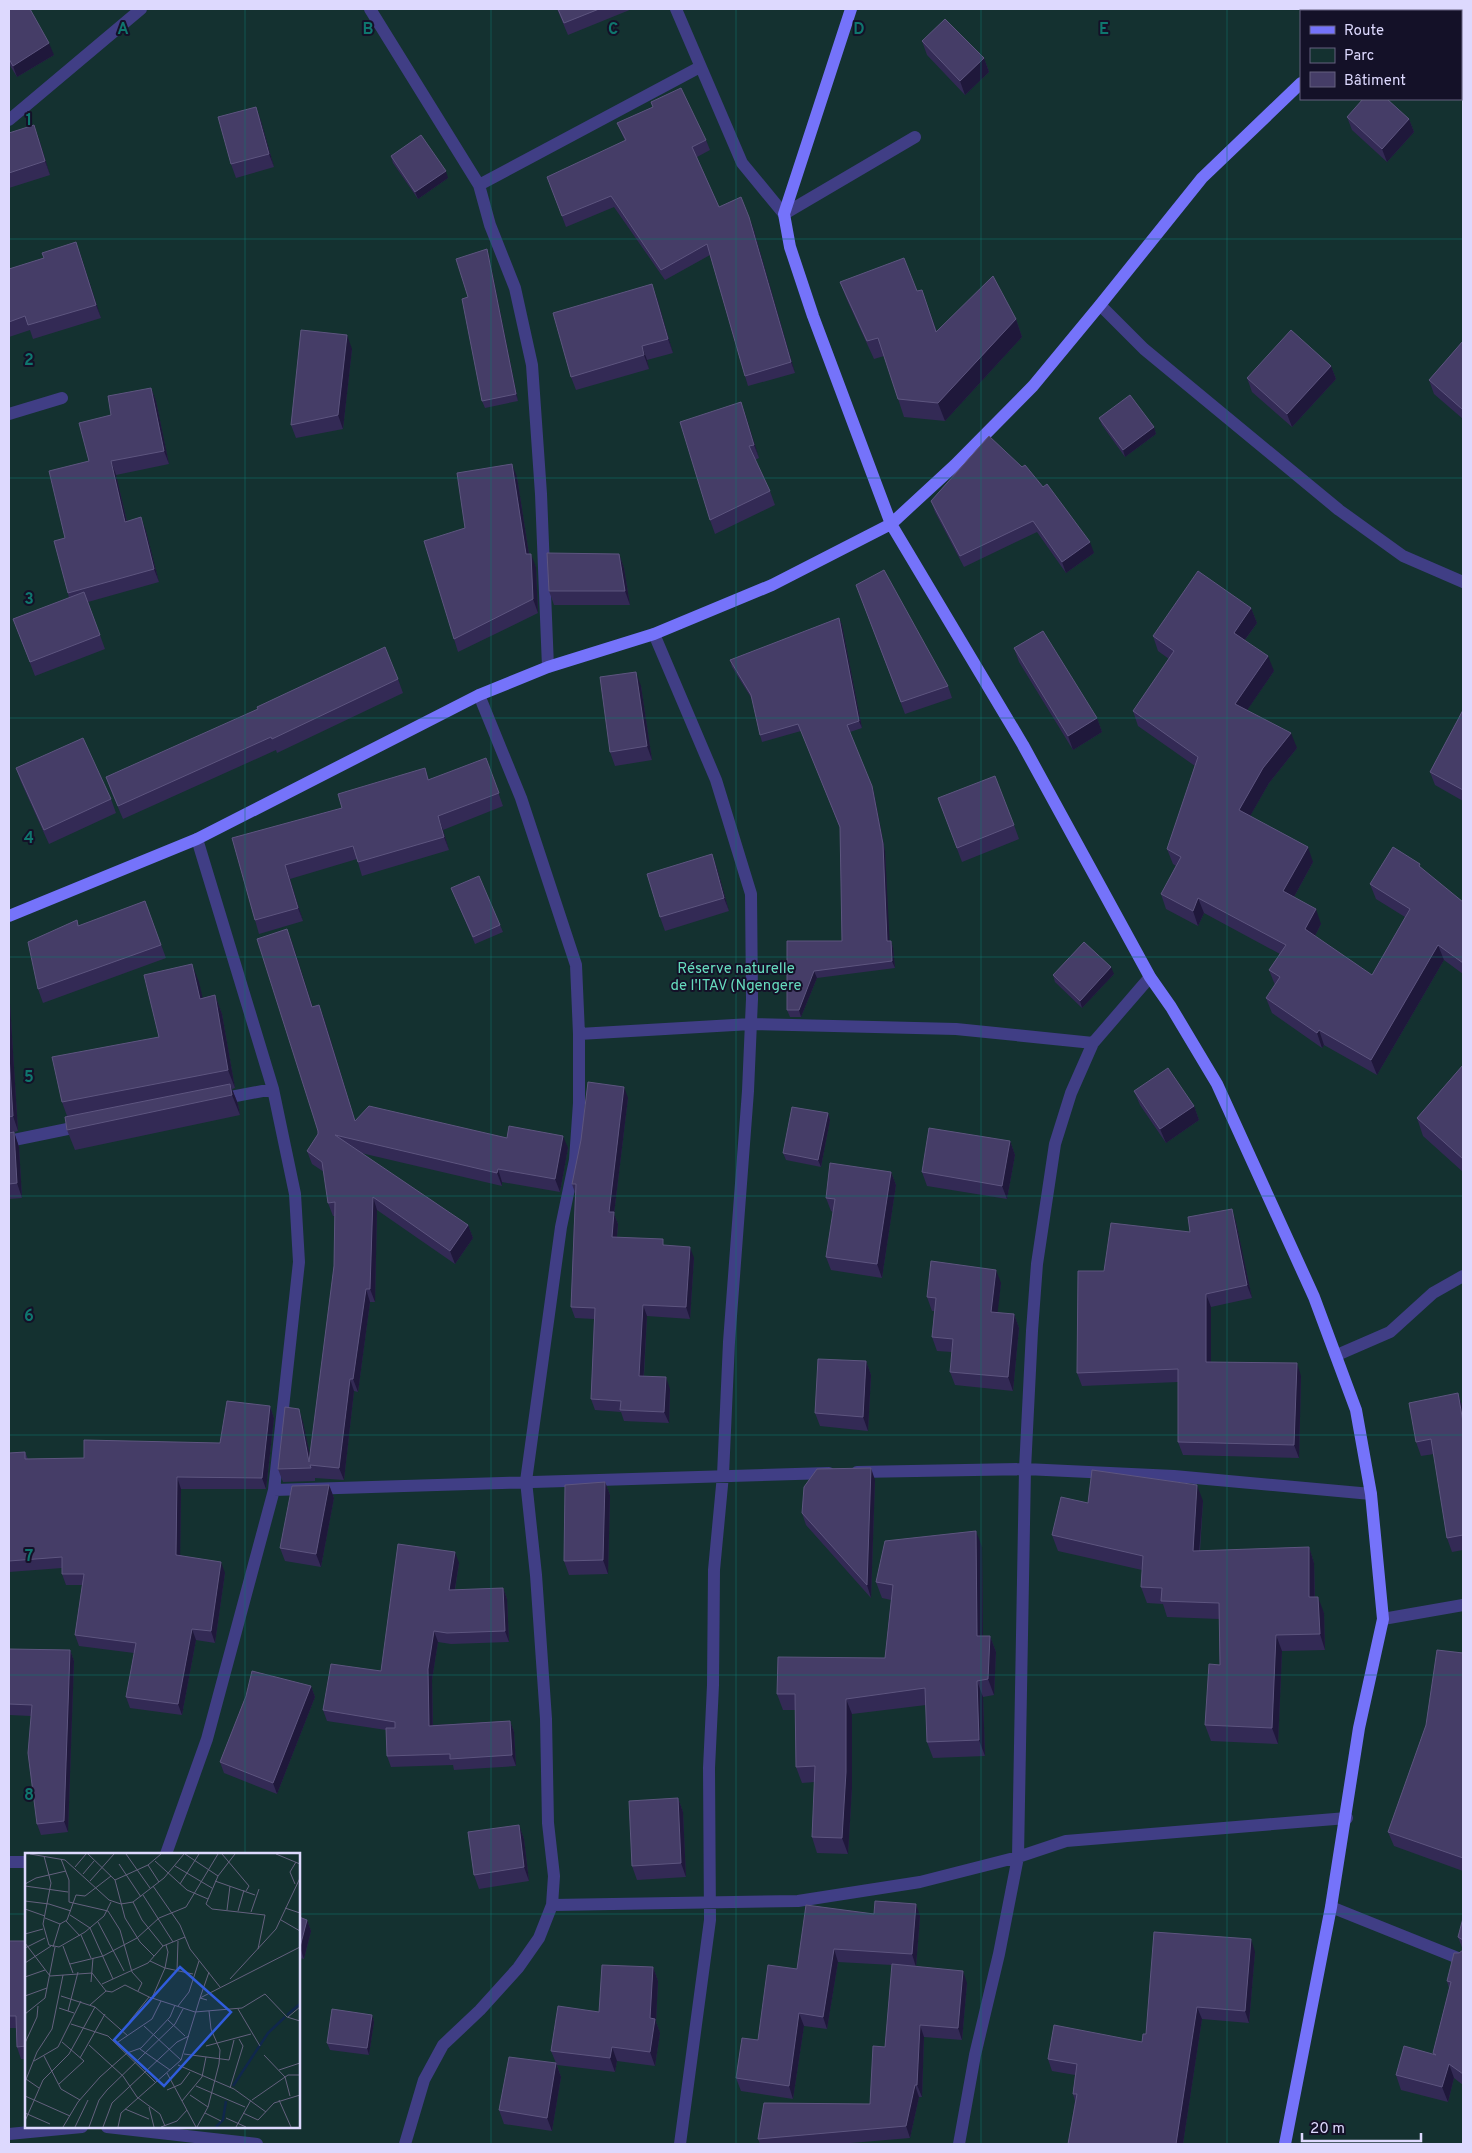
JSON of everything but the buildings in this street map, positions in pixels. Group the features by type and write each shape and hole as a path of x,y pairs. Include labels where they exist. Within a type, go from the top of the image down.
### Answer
{"street":[{"path":"10,117 141,9"},
{"path":"370,9 479,185 490,225 515,288 532,365 541,494 548,667"},
{"path":"676,9 742,163 784,214"},
{"path":"851,9 784,214 790,247 813,316 891,524 1023,745 1150,978 1171,1007 1217,1084 1267,1190 1337,1356 1356,1410 1371,1494 1383,1619 1359,1728 1331,1908 1285,2144"},
{"path":"479,185 700,66"},
{"path":"9,915 197,839 479,695 548,667 654,634 772,585 891,524 955,465 1033,386 1202,178 1300,84"},
{"path":"784,214 915,136"},
{"path":"1100,305 1144,350 1339,510 1403,556 1463,582"},
{"path":"9,414 62,398"},
{"path":"654,634 716,780 751,894 751,1024 729,1342 723,1475 714,1570 713,1685 709,1768 710,1920 680,2144"},
{"path":"405,2144 424,2080 443,2045 480,2010 518,1968 539,1938 552,1905 554,1876 548,1823 546,1719 536,1575 526,1481 561,1227 575,1160 579,1102 576,965 521,798 479,695"},
{"path":"166,1853 207,1739 274,1490 299,1262 294,1194 273,1089 197,839"},
{"path":"959,2144 975,2055 1000,1954 1018,1856 1025,1469 1036,1264 1055,1144 1071,1093 1093,1044 1150,978"},
{"path":"579,1034 751,1024 956,1029 1093,1044"},
{"path":"205,1102 273,1089"},
{"path":"9,1140 97,1123"},
{"path":"1337,1356 1390,1332 1433,1293 1463,1276"},
{"path":"274,1490 723,1475 1025,1469 1174,1476 1371,1494"},
{"path":"1383,1619 1463,1605"},
{"path":"552,1905 798,1902 920,1882 1066,1841 1346,1818"},
{"path":"9,1862 25,1862"},
{"path":"1331,1908 1463,1960"},
{"path":"9,2134 72,2128"},
{"path":"116,2128 257,2144"}],"green space":[{"name":"Réserve naturelle de l'ITAV (Ngengere","path":"9,9 1463,9 1463,2144 9,2144"}]}
